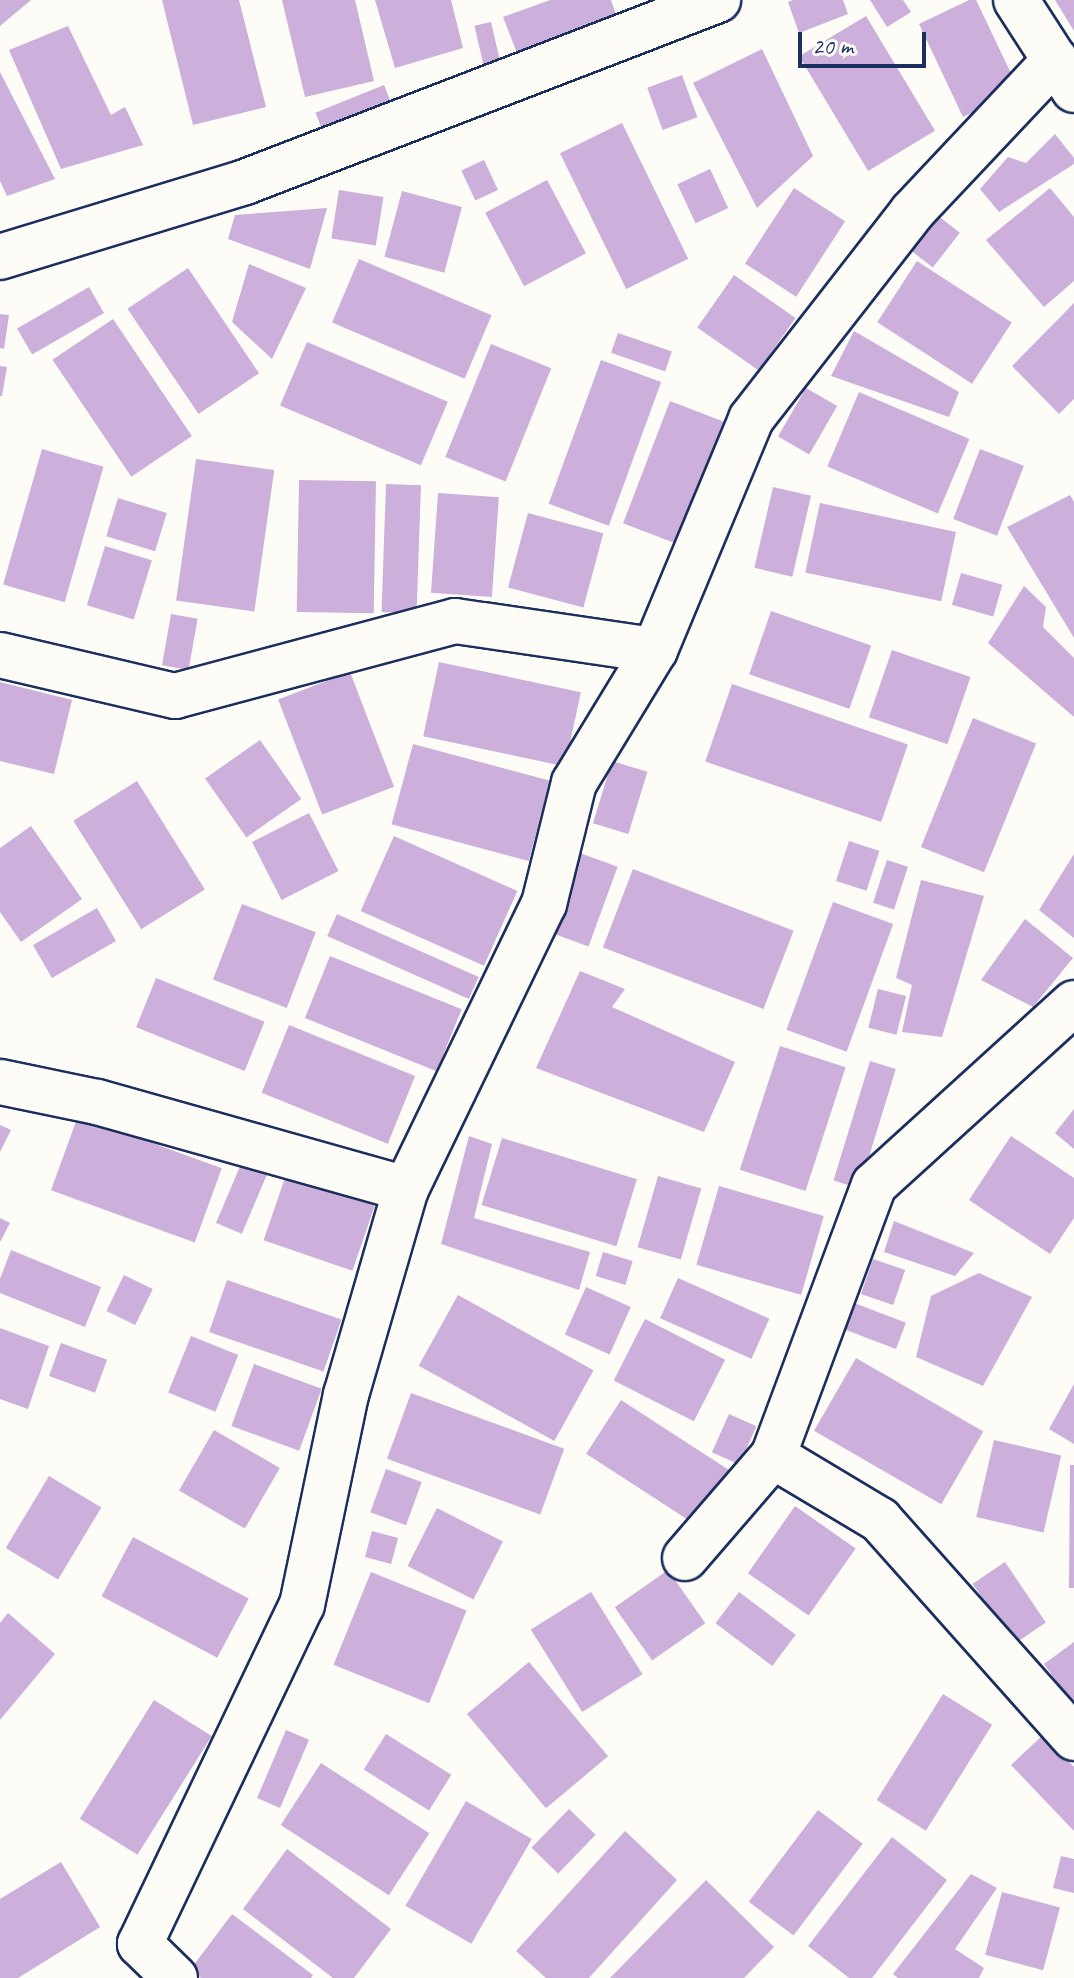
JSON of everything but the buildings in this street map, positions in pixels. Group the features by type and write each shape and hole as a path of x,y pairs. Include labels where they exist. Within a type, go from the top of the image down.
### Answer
{"street":[{"path":"0,257 245,182 718,0"},
{"path":"175,1978 140,1944 302,1605 346,1395 406,1189 544,904 574,783 655,650 751,419 912,212 1064,75 1016,0"},
{"path":"0,655 175,696 455,621 655,650"},
{"path":"685,1558 773,1456 874,1185 1074,1003"},
{"path":"0,1082 97,1102 406,1189"},
{"path":"773,1456 880,1520 1074,1738"}]}
